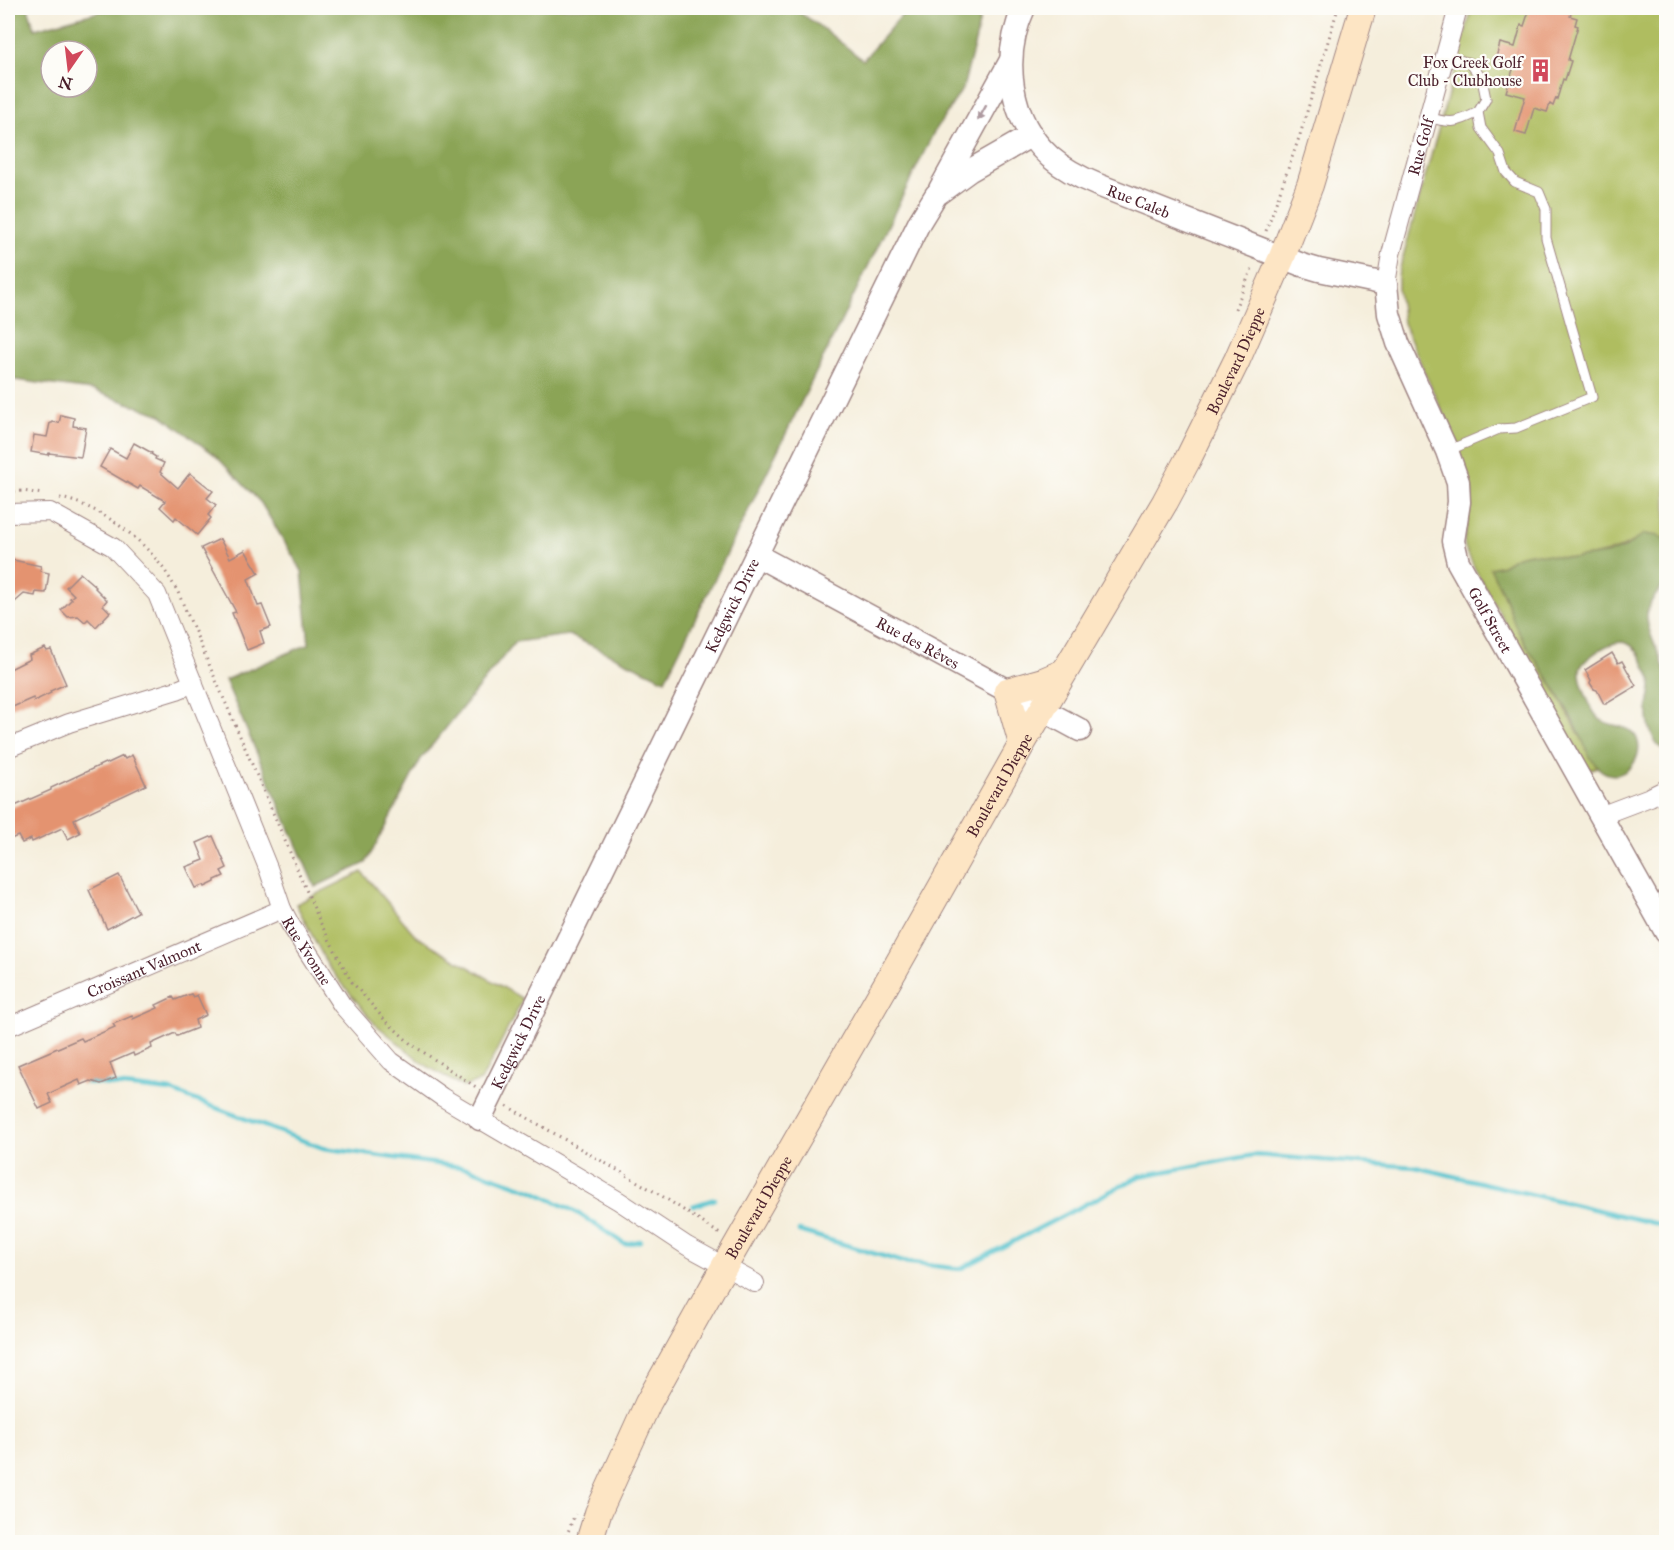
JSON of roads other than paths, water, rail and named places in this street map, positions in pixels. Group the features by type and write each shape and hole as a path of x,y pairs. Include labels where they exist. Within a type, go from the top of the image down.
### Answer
{"main road":[{"name":"Boulevard Dieppe","path":"589,1542 598,1513 648,1403 1022,744 1188,459 1237,360 1282,257 1310,185 1363,8"},
{"path":"1022,744 1007,691 1043,681 1064,672"}],"street":[{"name":"Rue Caleb","path":"1024,8 1017,26 1010,62 1015,97 1032,135 1050,157 1064,168 1081,178 1282,257 1319,270 1386,284"},
{"name":"Rue Golf","path":"1386,284 1391,254 1458,8"},
{"path":"936,195 1010,62"},
{"name":"Kedgwick Drive","path":"480,1119 910,239 936,195 969,171 1032,135"},
{"name":"Golf Street","path":"1386,284 1387,306 1398,343 1447,451 1458,482 1459,502 1453,540 1458,562 1666,932"},
{"name":"Rue Yvonne","path":"8,513 50,512 113,547 157,594 268,868 282,909 342,1005 391,1061 442,1097 619,1201 687,1246 755,1283"},
{"name":"Rue des Rêves","path":"756,555 1080,730"},
{"path":"8,748 69,723 194,683"},
{"path":"1600,816 1666,789"},
{"name":"Croissant Valmont","path":"8,1027 282,909"}],"lane":[{"path":"1428,117 1446,123 1463,121 1478,112 1486,99 1482,79 1470,63 1445,56"},
{"path":"1447,451 1499,429 1516,428 1592,398 1546,238 1546,208 1539,192 1515,182 1506,172 1500,154 1481,128 1478,112"}],"waterway":[{"path":"84,1082 171,1091 323,1148 468,1168 531,1190 578,1213 625,1244 640,1241"},
{"path":"799,1231 903,1262 960,1269 1140,1176 1254,1155 1415,1167 1666,1226"},
{"path":"693,1206 715,1199"}],"place":[{"name":"Fox Creek Golf Club - Clubhouse","path":"1540,71"}]}
